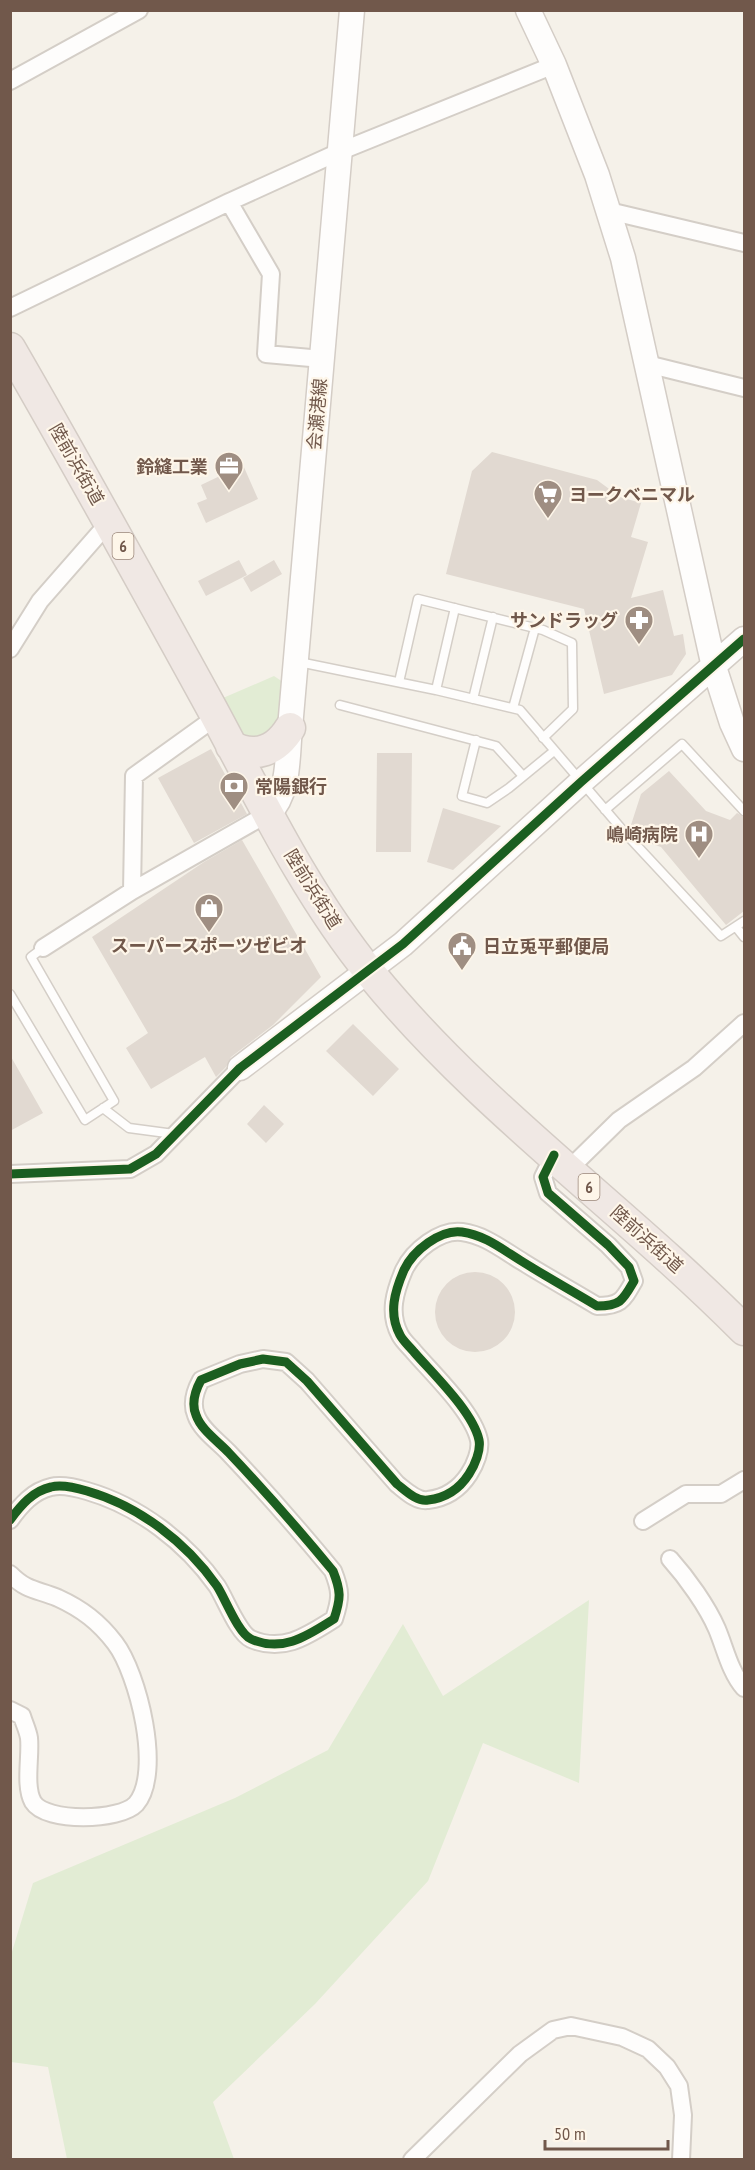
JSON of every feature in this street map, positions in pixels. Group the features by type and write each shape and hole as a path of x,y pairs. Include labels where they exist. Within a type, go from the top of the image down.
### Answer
{"highway":[{"name":"陸前浜街道","path":"10,348 110,521 293,860 325,910 369,971 411,1022 456,1067 703,1290 744,1330"},
{"path":"231,746 240,751 262,752 274,747 290,728"}],"street":[{"path":"10,81 139,10"},
{"name":"会瀬港線","path":"269,813 276,807 283,788 290,728 352,10"},
{"path":"528,10 554,65 597,175 623,258 714,667 732,723 744,749"},
{"path":"10,308 229,202 341,151 554,65"},
{"path":"229,202 271,274 266,354 322,359"},
{"path":"609,212 744,243"},
{"path":"647,364 744,388"},
{"path":"10,649 40,601 110,521"},
{"path":"10,1174 130,1169 156,1154 240,1068 403,944 581,782 744,639"},
{"path":"132,891 134,776 216,717"},
{"path":"43,948 132,891 269,813"},
{"path":"10,1504 26,1490 43,1484 79,1488 106,1496 126,1506 162,1529 193,1556 217,1586 247,1637 265,1644 283,1645 301,1640 334,1619 340,1589 333,1571 196,1416 195,1391 201,1380 240,1364 264,1359 286,1362 307,1381 397,1484 412,1496 426,1501 446,1496 460,1486 470,1473 477,1457 479,1441 472,1424 458,1403 400,1336 393,1316 394,1296 408,1262 425,1245 440,1235 460,1231 482,1237 597,1306 611,1306 623,1300 634,1281 629,1267 548,1193 543,1178 619,1120 694,1068 744,1023"},
{"path":"643,1521 686,1494 721,1494 744,1480"},
{"path":"10,1520 21,1504 40,1490 54,1486"},
{"path":"670,1560 681,1572 716,1627 733,1670 744,1688"},
{"path":"10,1574 24,1586 57,1598 88,1614 116,1644 134,1680 146,1727 147,1761 144,1790 135,1805 117,1815 69,1817 48,1813 34,1802 29,1787 28,1737 22,1716 10,1710"},
{"path":"412,2160 520,2054 553,2030 571,2026 622,2037 648,2049 667,2067 679,2086 683,2115 681,2160"}],"lane":[{"path":"399,682 418,599 543,630 572,643 573,709 543,738"},
{"path":"436,690 455,608"},
{"path":"473,699 493,617"},
{"path":"513,708 535,628"},
{"path":"296,661 520,710 605,810 721,936 744,921"},
{"path":"340,705 496,746 523,776"},
{"path":"476,740 462,796 487,803 554,751"},
{"path":"605,810 682,744 744,811"},
{"path":"736,927 744,937"},
{"path":"10,994 85,1120 114,1101 31,957 43,948"},
{"path":"103,1108 129,1128 174,1134"}],"green space":[{"path":"274,676 286,684 282,727 262,741 244,741 223,698"},
{"path":"589,1600 579,1783 483,1743 428,1881 315,2004 213,2102 234,2159 67,2159 48,2067 11,2062 11,1955 33,1883 235,1798 328,1750 403,1624 443,1696"}],"building":[{"name":"ヨークベニマル","path":"492,452 597,480 620,497 641,503 631,537 648,542 631,598 663,590 674,636 683,634 686,654 672,675 604,694 584,609 446,574 472,471"},
{"name":"鈴縫工業","path":"243,465 258,499 206,523 197,503 207,499 201,485"},
{"path":"239,560 247,575 206,596 198,581"},
{"path":"274,560 282,574 251,592 243,578"},
{"path":"211,749 247,814 194,843 158,778"},
{"path":"377,753 412,753 411,852 376,852"},
{"path":"669,771 706,811 730,820 737,813 744,817 744,911 726,925 661,847 640,840 635,834 636,831 630,828 641,794"},
{"path":"443,808 501,826 453,870 427,862"},
{"path":"242,840 321,977 273,1025 231,1057 226,1067 216,1077 205,1057 151,1089 126,1048 148,1033 92,937 204,862"},
{"path":"353,1024 399,1069 373,1096 326,1051"},
{"path":"10,1055 43,1113 10,1131"},
{"path":"264,1105 284,1124 266,1143 247,1124"},
{"path":"475,1272 490,1275 503,1284 512,1297 515,1312 512,1327 503,1340 490,1349 475,1352 460,1349 447,1340 438,1327 435,1312 438,1297 447,1284 460,1275"}],"cycle path":[{"path":"10,1174 130,1169 156,1154 240,1068 403,944 581,782 744,639"},
{"path":"10,1520 28,1499 45,1489 65,1486 87,1491 143,1516 176,1541 205,1570 217,1586 241,1630 251,1639 274,1644 294,1641 334,1619 339,1595 333,1571 269,1496 202,1426 194,1406 194,1397 199,1384 201,1380 240,1364 263,1359 286,1362 307,1381 404,1490 424,1500 435,1499 452,1492 471,1470 478,1453 479,1440 461,1406 405,1342 396,1327 394,1302 398,1286 404,1270 414,1256 436,1238 445,1234 462,1232 478,1236 494,1244 597,1306 611,1305 620,1301 634,1281 629,1267 608,1245 548,1193 543,1177 554,1155"}],"place":[{"name":"鈴縫工業","path":"229,492"},
{"name":"ヨークベニマル","path":"548,520"},
{"name":"サンドラッグ","path":"639,646"},
{"name":"常陽銀行","path":"234,812"},
{"name":"嶋崎病院","path":"699,860"},
{"name":"スーパースポーツゼビオ","path":"209,934"},
{"name":"日立兎平郵便局","path":"462,972"}]}
